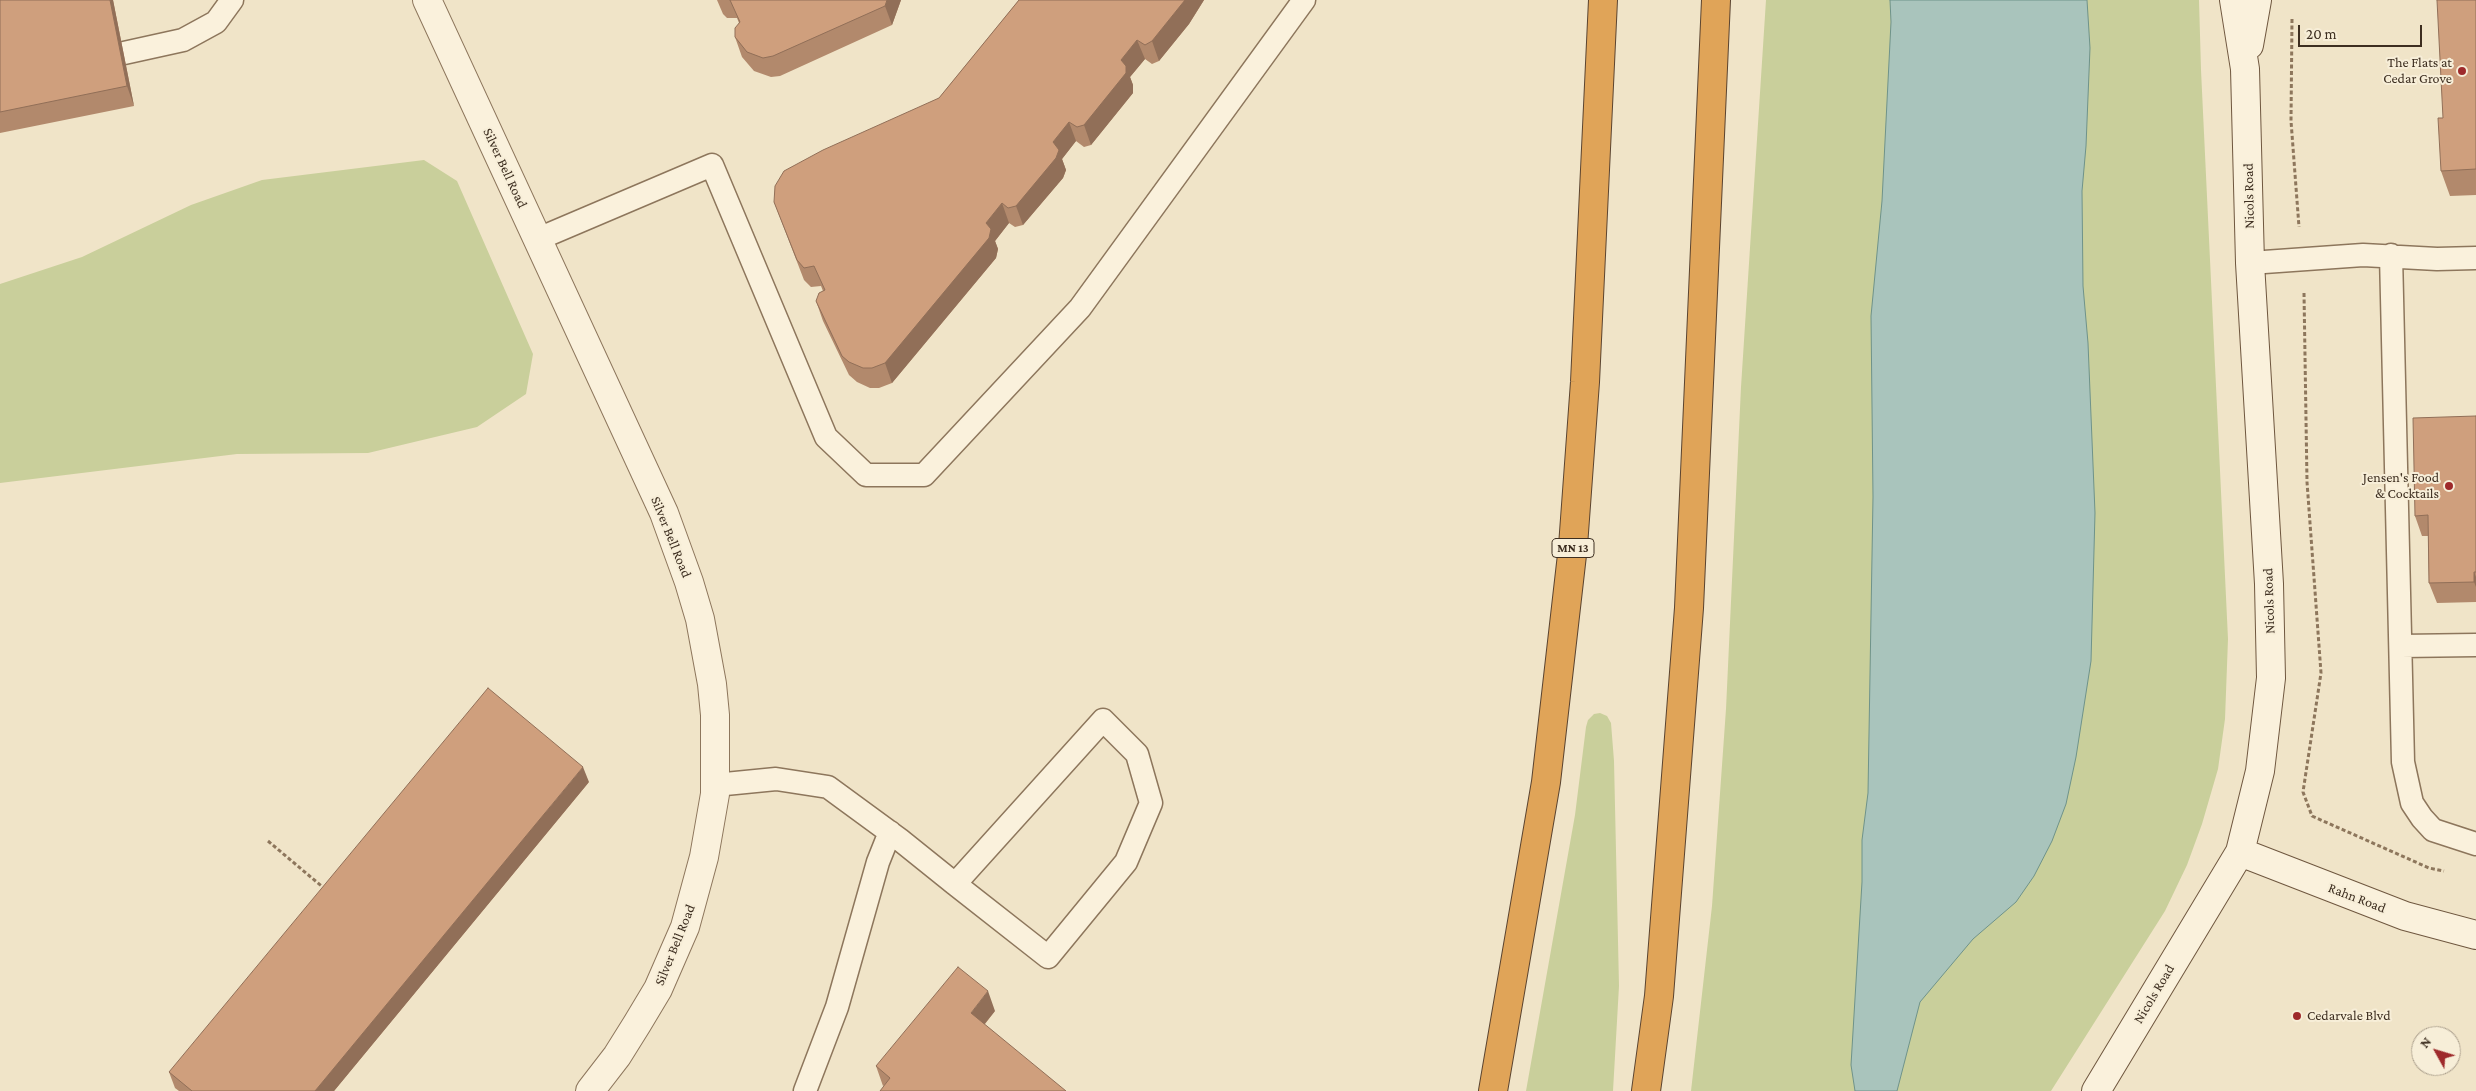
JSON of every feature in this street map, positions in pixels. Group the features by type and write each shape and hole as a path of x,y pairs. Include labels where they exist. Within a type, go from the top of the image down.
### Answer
{"highway":[{"name":"MN 13","path":"1493,1091 1546,782 1576,520 1586,372 1603,0"},
{"path":"1646,1091 1659,996 1689,608 1716,0"}],"street":[{"name":"Silver Bell Road","path":"427,0 664,513 689,582 702,628 712,684 715,715 715,785 710,825 698,884 685,927 673,957 637,1024 617,1056 590,1091"},
{"path":"2234,0 2246,68"},
{"path":"2246,68 2257,0"},
{"name":"Nicols Road","path":"2096,1091 2240,852 2260,771 2271,678 2269,584 2250,263 2246,68"},
{"name":"Rahn Road","path":"2240,852 2405,916 2476,935"}],"lane":[{"path":"124,53 183,40 216,22 232,0"},
{"path":"538,239 712,165 826,437 866,475 924,475 1080,308 1304,0"},
{"path":"2391,256 2403,762 2412,803 2434,830 2453,839 2476,844"},
{"path":"2250,263 2302,258 2391,256 2437,259 2476,258"},
{"path":"2401,646 2476,644"},
{"path":"715,785 776,779 828,786 890,832 955,884 1048,957 1126,862 1151,803 1138,754 1103,720 955,884"},
{"path":"805,1091 837,1007 878,862 890,832"}],"path":[{"path":"2292,9 2291,121 2304,298 2307,482 2321,673 2303,792 2312,816 2430,868 2448,872"},
{"path":"268,841 326,890"}],"green space":[{"path":"1766,0 2199,0 2228,639 2225,719 2218,769 2202,824 2187,865 2165,911 2051,1091 1691,1091 1712,906 1726,709 1741,387"},
{"path":"424,160 457,181 533,354 526,394 477,427 368,453 237,454 0,483 0,284 82,257 191,205 262,180"},
{"path":"1600,713 1607,716 1611,723 1614,761 1619,986 1613,1091 1526,1091 1575,815 1586,727 1588,720 1594,714"}],"water":[{"path":"1890,0 2087,0 2090,48 2082,191 2083,286 2088,343 2095,513 2091,661 2076,757 2066,804 2052,841 2034,876 2016,902 1973,939 1920,1002 1897,1091 1855,1091 1851,1065 1862,882 1862,840 1868,793 1873,497 1871,316 1882,201 1891,22"}],"building":[{"path":"0,0 110,0 127,86 0,112"},
{"path":"730,0 887,0 885,6 773,56 763,58 747,52 735,37 735,28 740,22"},
{"path":"1019,0 1185,0 1152,41 1145,45 1137,40 1121,60 1126,66 1126,73 1084,125 1077,127 1069,122 1053,142 1059,150 1056,158 1016,206 1008,208 1002,203 986,223 991,229 989,238 885,363 872,368 863,368 849,362 842,356 816,301 819,293 825,290 814,266 804,268 797,260 774,202 775,186 784,171 823,150 939,98"},
{"name":"The Flats at Cedar Grove","path":"2437,0 2476,0 2476,169 2441,171 2438,118 2443,118"},
{"name":"Jensen's Food & Cocktails","path":"2476,416 2476,572 2474,572 2474,582 2429,583 2428,515 2415,516 2413,418"},
{"path":"488,688 583,767 315,1091 192,1091 169,1072"},
{"path":"958,967 988,991 971,1013 1066,1091 880,1091 890,1078 876,1066"}],"place":[{"name":"The Flats at Cedar Grove","path":"2462,71"},
{"name":"Jensen's Food & Cocktails","path":"2449,486"},
{"name":"Cedarvale Blvd","path":"2297,1016"}]}
